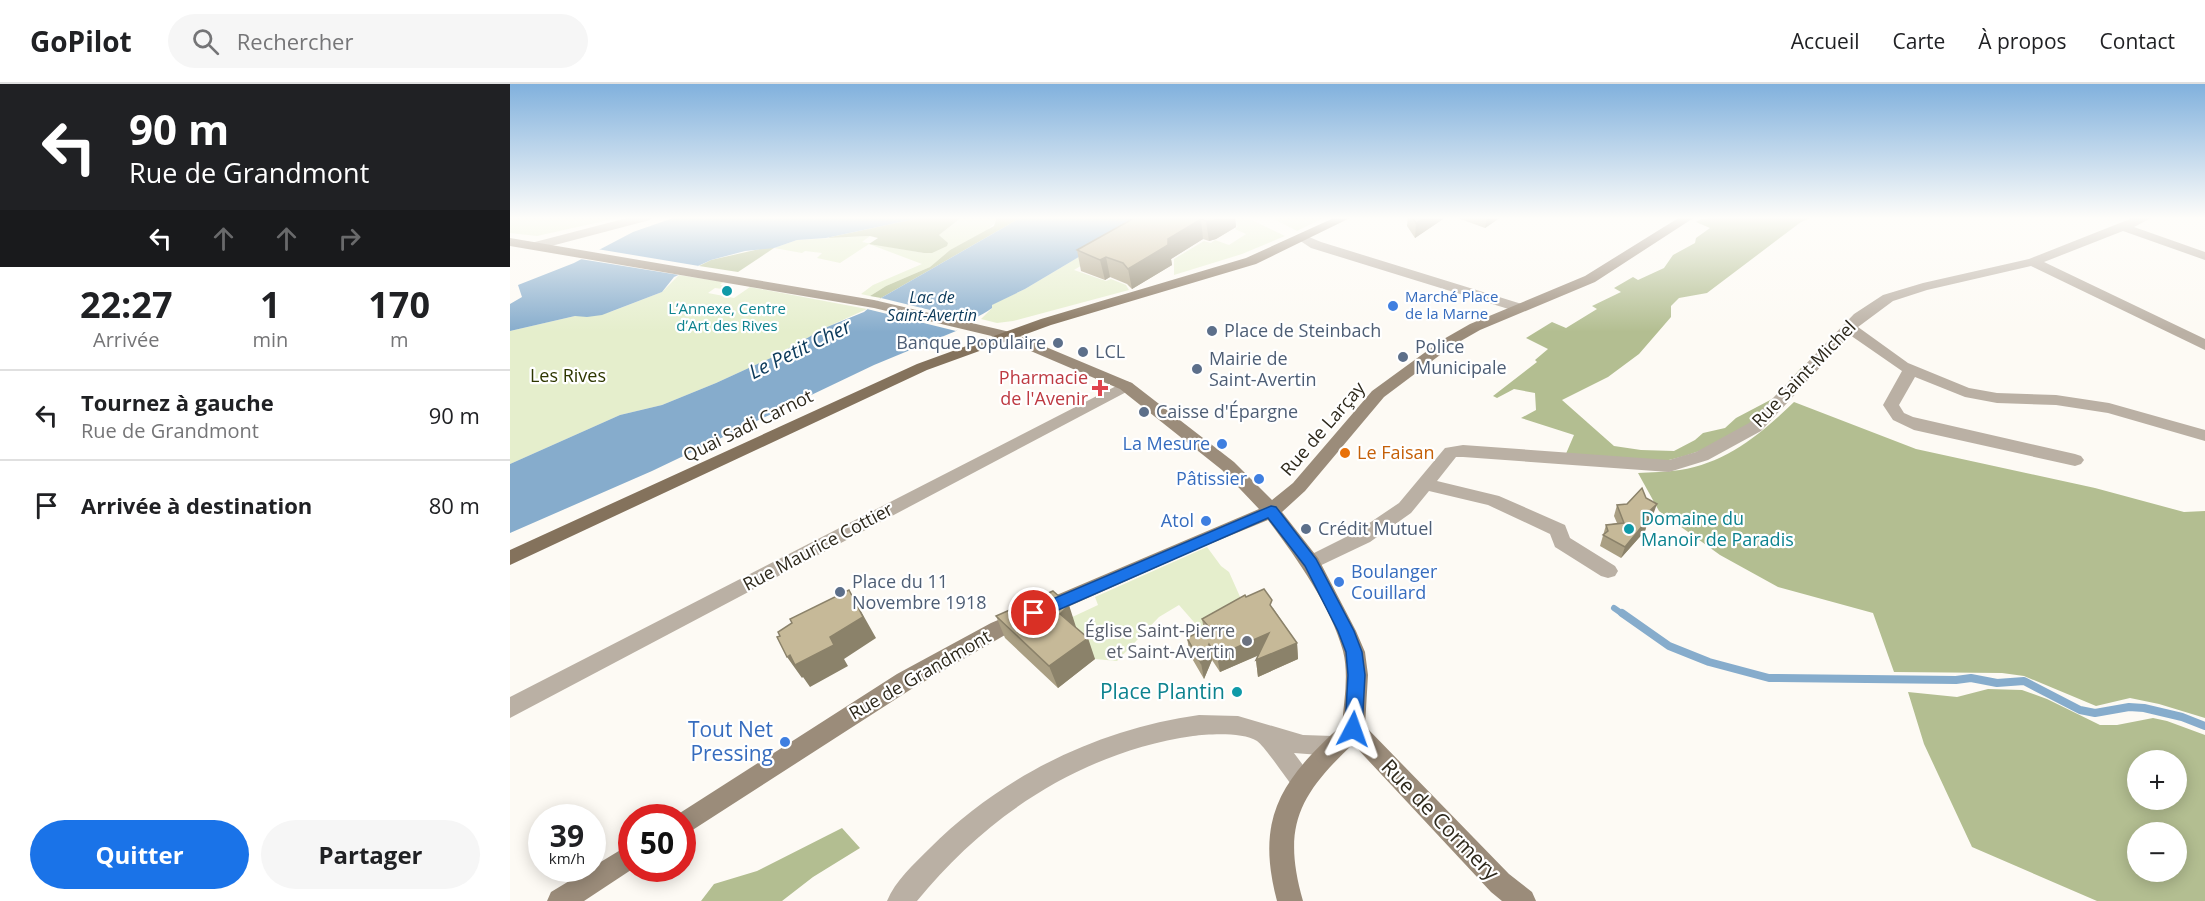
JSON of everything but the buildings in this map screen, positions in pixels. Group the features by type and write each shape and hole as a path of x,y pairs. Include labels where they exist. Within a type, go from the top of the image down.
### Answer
{"main road":[{"name":"Quai Sadi Carnot","path":"510,558 633,503 881,384 1005,335 1234,266 1260,255"}],"street":[{"path":"595,255 874,304 1005,335 1126,386 1228,466 1271,511 1311,563 1346,631 1354,652 1357,675 1353,729 1302,780 1294,793 1282,830 1280,846 1283,882 1290,901"},
{"path":"1351,255 1520,308"},
{"name":"Rue de Larçay","path":"1271,511 1299,487 1378,394 1455,338 1590,279 1628,255"},
{"name":"Rue Saint-Michel","path":"1311,563 1362,537 1405,508 1451,452 1669,466 1702,456 1755,427 1849,328 1873,308 1907,291 2033,262 2051,255"},
{"path":"2033,262 2205,345"},
{"path":"1849,328 1911,370 1952,388 1983,397 2090,404 2205,435"},
{"path":"1911,370 1891,405 1897,416 1906,421 2075,460"},
{"name":"Rue Maurice Cottier","path":"510,708 1126,386"},
{"path":"1426,484 1493,500 1558,530 1562,542 1608,571"},
{"name":"Rue de Grandmont","path":"696,814 889,691 998,629 1271,511"},
{"path":"900,901 929,867 981,818 1039,779 1073,761 1121,742 1191,726 1233,724 1303,745 1334,746"},
{"name":"Rue de Cormery","path":"1353,729 1500,883 1523,901"},
{"path":"1265,734 1302,780"},
{"path":"560,901 618,864"}],"green space":[{"path":"733,255 763,255 738,272 699,266 711,260"},
{"path":"820,255 852,255 840,263 817,258"},
{"path":"898,255 944,255 930,267 886,286 870,296 861,294 873,285 922,264"},
{"path":"944,255 956,255 881,298 870,296 886,286 930,267"},
{"path":"1082,255 1098,255 1074,270 1106,281 1111,279 1126,285 1129,290 1013,321 997,323 981,319 992,308 991,305 1025,289"},
{"path":"1180,255 1238,255 1174,275 1174,259"},
{"path":"1673,255 1757,255 1707,293 1679,298 1671,306 1671,317 1639,354 1608,377 1562,400 1614,446 1674,451 1703,433 1725,428 1736,418 1774,398 1801,368 1805,371 1759,417 1712,446 1659,462 1565,456 1574,435 1521,418 1536,410 1535,393 1514,389 1497,398 1493,396 1537,362 1535,360 1548,349 1526,338 1552,322 1566,328 1597,309 1592,306 1621,292 1614,288 1633,277 1638,280 1664,268"},
{"name":"Les Rives","path":"679,275 723,282 720,285 727,286 722,289 715,288 708,293 734,298 750,287 867,309 716,383 662,405 620,415 510,464 510,331 575,316 610,312 662,292"},
{"path":"1794,402 1916,449 2095,488 2184,512 2205,511 2205,718 2130,698 2096,706 2024,676 2002,673 1894,672 1873,613 1778,587 1720,555 1659,511 1638,473 1680,470 1713,461 1756,435"},
{"path":"1207,547 1221,566 1229,572 1245,608 1200,629 1179,605 1159,617 1117,661 1095,659 1068,619 1098,605 1095,597"},
{"path":"1988,689 2022,690 2047,699 2100,725 2117,725 2153,718 2205,735 2205,901 2097,901 1972,847 1924,744 1908,692 1957,697"},
{"path":"842,828 860,848 813,877 782,901 701,901 714,884 757,871"}],"water":[{"path":"589,255 729,255 711,260 674,277 662,292 602,315 575,316 510,331 510,304 522,297 518,285"},
{"name":"Lac de Saint-Avertin","path":"956,255 1082,255 1025,289 992,305 988,311 956,331 874,365 652,471 510,533 510,464 620,415 662,405 716,383 775,356 827,327 864,312 881,298"}],"pier":[{"path":"587,255 634,255 699,266 679,275 580,259"},
{"path":"881,298 971,320 956,331 867,309"}],"waterway":[{"path":"1614,608 1624,615"},
{"path":"1622,613 1669,646 1709,662 1769,678 1956,680 1971,678 1997,683 2024,681 2080,710 2095,713 2129,707 2144,708 2182,717 2205,726"}],"place":[{"name":"LʼAnnexe, Centre dʼArt des Rives","path":"727,291"},
{"name":"Marché Place de la Marne","path":"1393,306"},
{"name":"Place de Steinbach","path":"1212,331"},
{"name":"Banque Populaire","path":"1058,343"},
{"name":"LCL","path":"1083,352"},
{"name":"Police Municipale","path":"1403,357"},
{"name":"Mairie de Saint-Avertin","path":"1197,369"},
{"name":"Pharmacie de l'Avenir","path":"1100,388"},
{"name":"Caisse d'Épargne","path":"1144,412"},
{"name":"La Mesure","path":"1222,444"},
{"name":"Le Faisan","path":"1345,453"},
{"name":"Pâtissier","path":"1259,479"},
{"name":"Atol","path":"1206,521"},
{"name":"Crédit Mutuel","path":"1306,529"},
{"name":"Domaine du Manoir de Paradis","path":"1629,529"},
{"name":"Boulanger Couillard","path":"1339,582"},
{"name":"Place du 11 Novembre 1918","path":"840,592"},
{"name":"Église Saint-Pierre et Saint-Avertin","path":"1247,641"},
{"name":"Place Plantin","path":"1237,692"},
{"name":"Tout Net Pressing","path":"785,742"}],"route":[{"path":"1034,613 1271,511 1311,563 1346,631 1354,652 1357,675 1353,729"}],"water label":[{"name":"Le Petit Cher","path":"800,349"}]}
